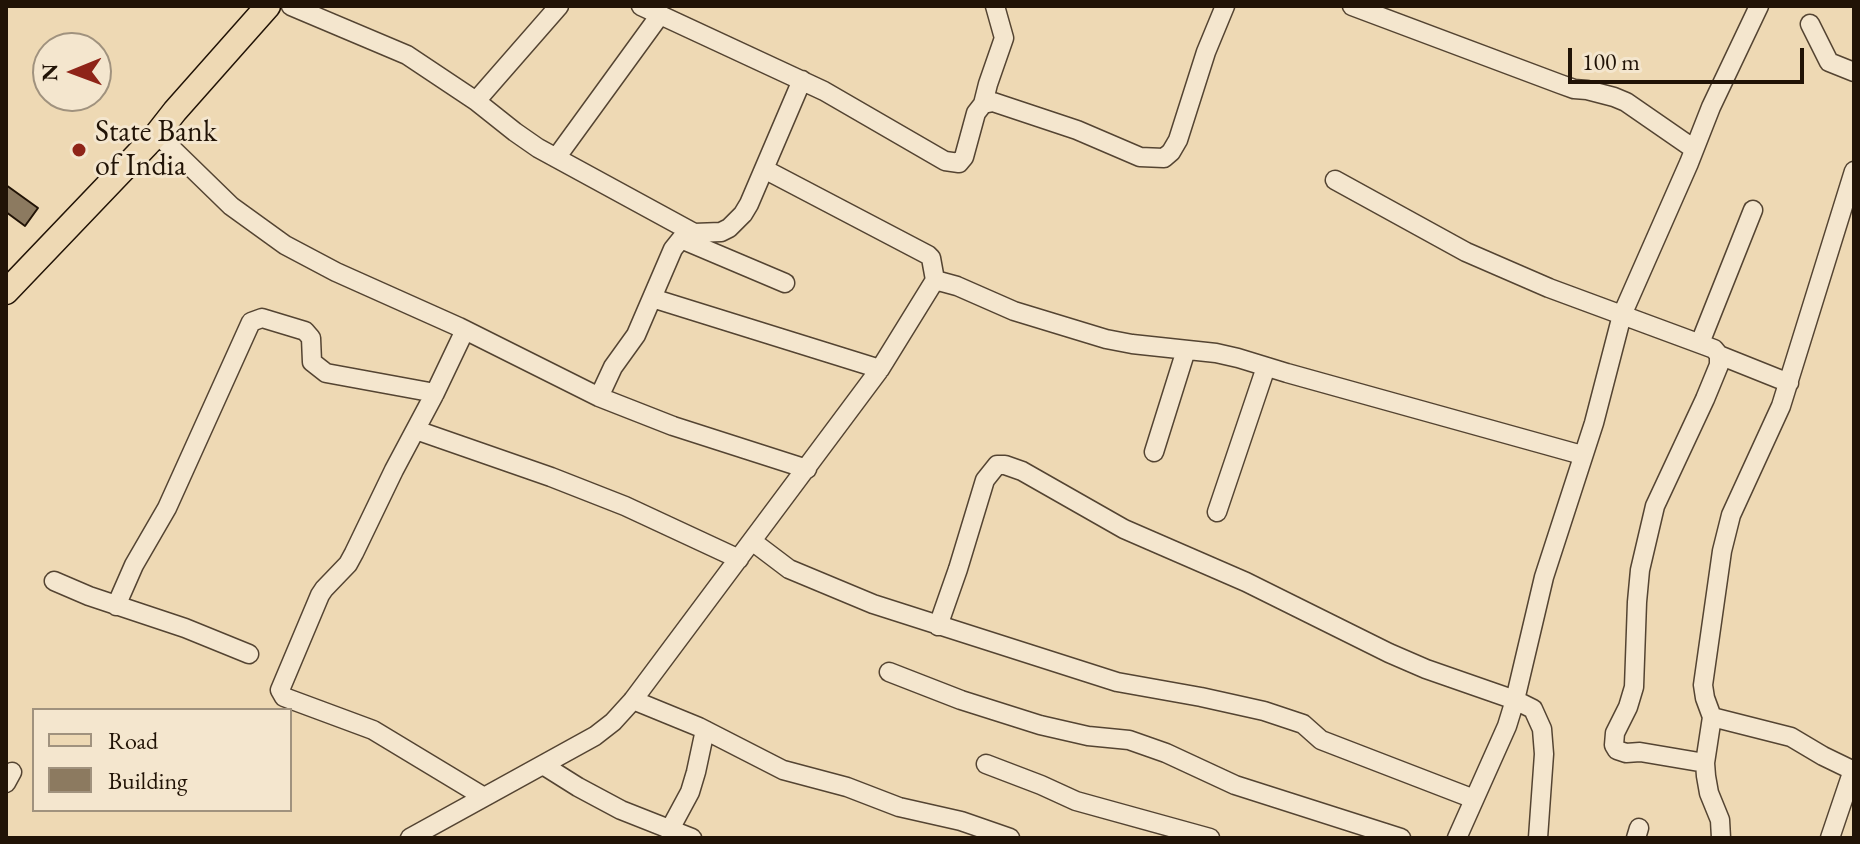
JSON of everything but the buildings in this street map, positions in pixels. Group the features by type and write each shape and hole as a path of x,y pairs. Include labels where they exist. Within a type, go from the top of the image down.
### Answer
{"main road":[{"path":"6,292 157,134 268,6"}],"street":[{"path":"291,6 407,55 556,158 688,236 785,283"},
{"path":"476,101 559,6"},
{"path":"641,6 802,80 844,101 945,161 959,163 964,157 976,113 983,104 1004,38 995,6"},
{"path":"983,104 993,102 1063,125 1140,157 1164,158 1178,140 1206,52 1225,6"},
{"path":"1352,6 1574,89 1626,102 1694,149"},
{"path":"1457,838 1507,726 1544,577 1594,423 1622,315 1711,107 1759,6"},
{"path":"556,158 660,15"},
{"path":"1810,24 1829,62 1854,72"},
{"path":"599,397 613,367 636,335 673,249 688,236 729,228 743,214 802,80"},
{"path":"157,134 231,206 285,245 336,272 465,330 599,397 673,426 807,469"},
{"path":"410,838 595,736 613,722 633,700 880,369 935,280 928,255 764,169"},
{"path":"1721,838 1720,820 1707,785 1705,763 1712,717 1703,685 1722,551 1731,515 1789,383 1854,171"},
{"path":"1335,180 1466,252 1549,288 1700,343 1714,349 1719,355 1789,383"},
{"path":"1700,343 1753,210"},
{"path":"935,280 957,286 1014,311 1106,339 1238,358 1582,455"},
{"path":"652,298 880,369"},
{"path":"116,606 134,565 167,508 251,322 262,318 305,331 311,338 312,362 326,373 435,393"},
{"path":"465,330 348,564 320,595 280,690 284,697 373,730 484,797"},
{"path":"1154,452 1186,350"},
{"path":"1705,763 1640,752 1626,753 1617,750 1614,745 1615,733 1634,687 1640,570 1655,506 1705,399 1719,365 1719,355"},
{"path":"1217,512 1266,367"},
{"path":"416,430 625,506 739,559"},
{"path":"938,626 985,480 997,465 1022,471 1124,529 1246,582 1389,653 1533,709 1542,729 1544,754 1538,838"},
{"path":"752,541 789,569 873,604 1117,682 1277,715 1303,724 1321,740 1474,799"},
{"path":"54,581 249,654"},
{"path":"889,672 961,700 1040,725 1088,736 1129,740 1166,753 1235,785 1401,838"},
{"path":"633,700 705,730 783,770 1010,838"},
{"path":"1712,717 1791,737 1854,770 1830,838"},
{"path":"669,831 690,792 705,730"},
{"path":"986,764 1076,801 1210,838"},
{"path":"543,765 621,810 692,838"}],"place":[{"name":"State Bank of India","path":"79,150"}]}
